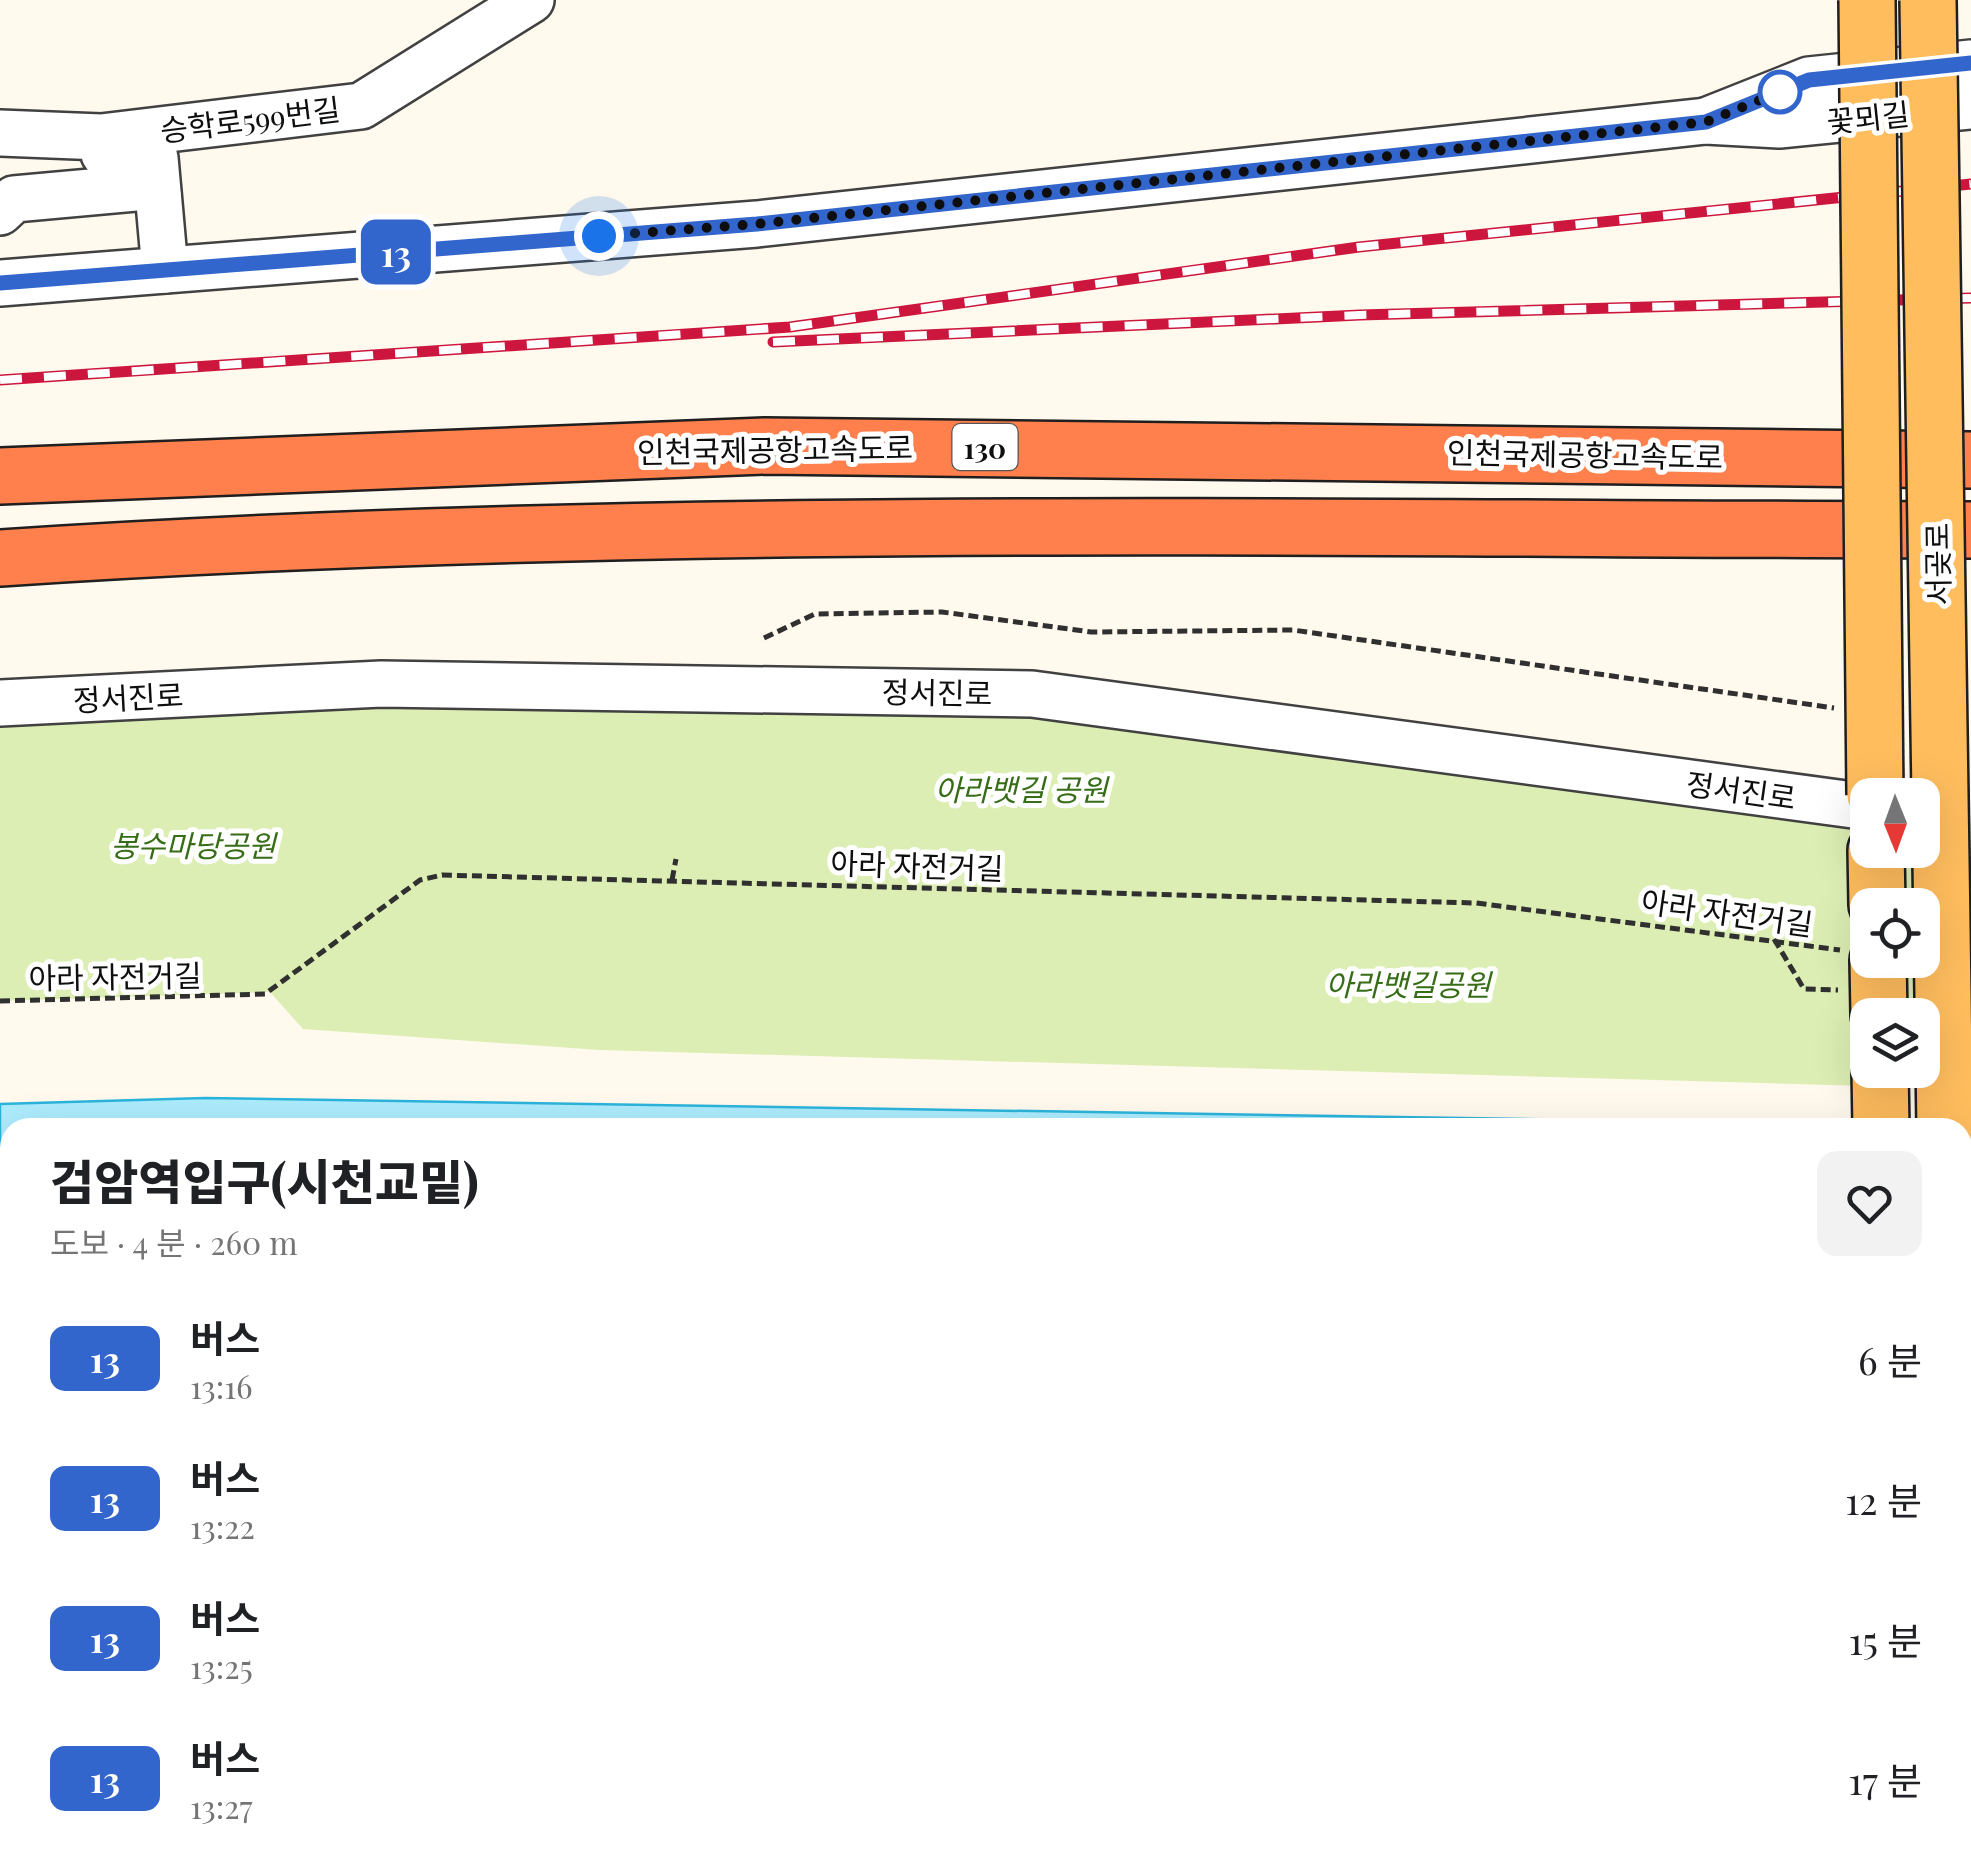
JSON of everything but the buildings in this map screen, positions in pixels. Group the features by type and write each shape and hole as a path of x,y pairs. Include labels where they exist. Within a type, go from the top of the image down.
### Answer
{"highway":[{"name":"인천국제공항고속도로","path":"0,476 765,446 1971,460"},
{"path":"0,558 534,533 1157,526 1971,530"}],"main road":[{"path":"1866,0 1875,778"},
{"name":"서곶로","path":"1928,0 1944,1118"},
{"path":"1880,1088 1881,1118"}],"street":[{"name":"승학로599번길","path":"0,133 100,137 361,106 531,0"},
{"name":"꽃뫼길","path":"1706,122 1809,80 1971,63"},
{"name":"꽃뫼길","path":"0,283 757,224 1706,122 1780,125 1971,106"},
{"path":"0,154 68,158 144,149 155,158 165,270"},
{"path":"0,212 14,199 146,187 158,194"},
{"name":"정서진로","path":"0,703 381,684 1032,694 1850,805"}],"path":[{"path":"764,638 815,614 942,612 1092,632 1292,630 1835,708"},
{"path":"672,880 676,859"},
{"name":"아라 자전거길","path":"0,1001 265,994 430,875 1476,903 1774,940 1863,979"},
{"path":"1774,940 1804,989 1863,979"}],"green space":[{"path":"1032,694 1850,805 1850,868 1940,868 1940,817 1971,822 1971,1089 1936,1088 1940,1088 1940,998 1850,998 1850,1086 600,1050 303,1029 270,992 0,1001 0,703"}],"water":[{"path":"205,1098 1466,1118 0,1118 0,1104"}],"railway":[{"path":"0,380 790,327 1359,247 1971,184"},
{"path":"773,342 1360,315 1971,298"}],"bus line":[{"name":"13","path":"0,283 757,224 1706,122 1809,80 1971,63"}],"route":[{"path":"599,236 757,224 1706,122 1780,92"}],"park label":[{"name":"아라뱃길 공원","path":"1021,789"},
{"name":"봉수마당공원","path":"193,845"},
{"name":"아라뱃길공원","path":"1408,984"}]}
